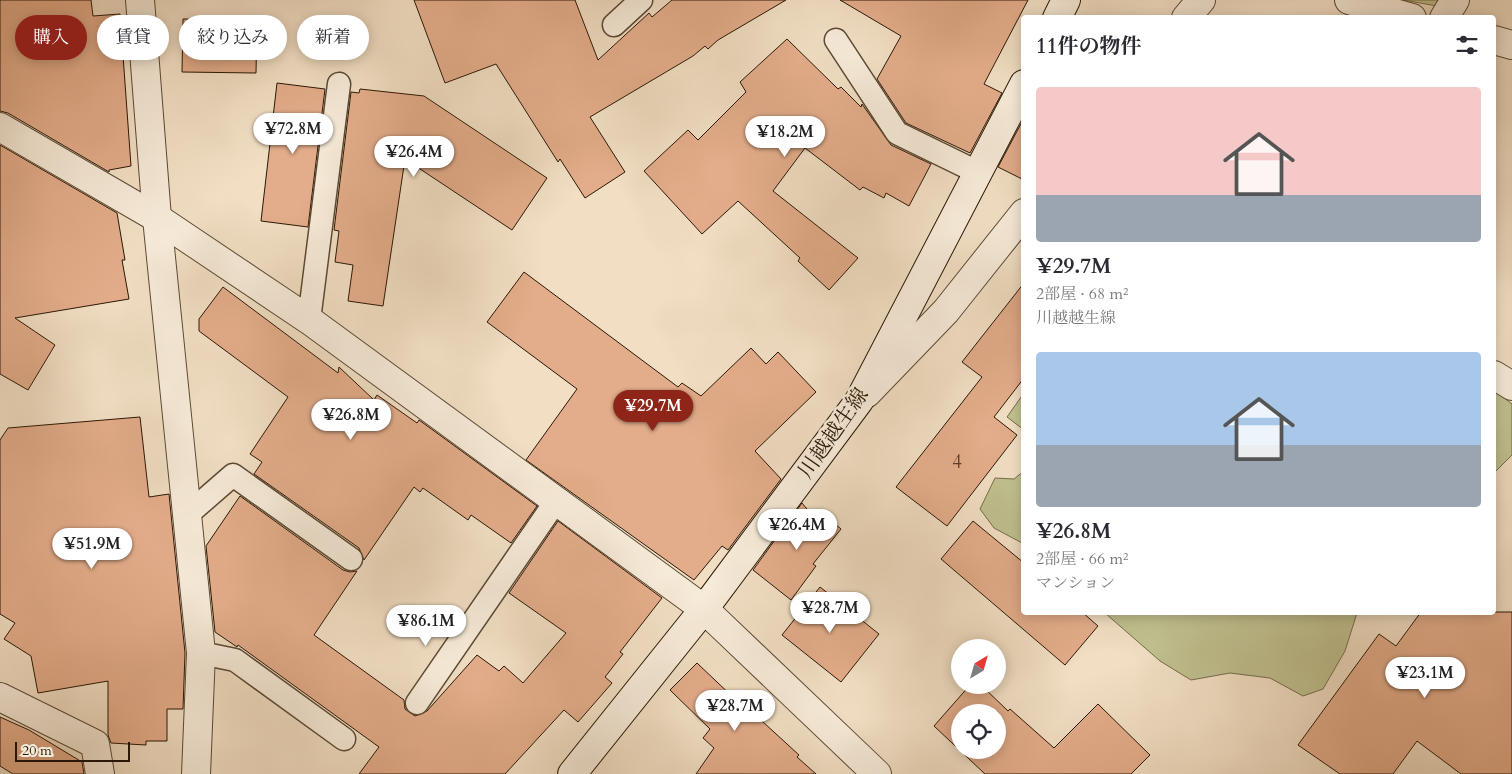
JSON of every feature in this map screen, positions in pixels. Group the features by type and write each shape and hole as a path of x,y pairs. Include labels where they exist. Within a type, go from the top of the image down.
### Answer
{"street":[{"path":"140,0 158,218 201,653 196,774"},
{"path":"1058,15 1066,0"},
{"path":"1188,15 1201,0"},
{"path":"1349,0 1402,15"},
{"path":"1446,15 1455,0"},
{"path":"1496,41 1512,45"},
{"name":"川越越生線","path":"572,774 704,609 859,401 1021,90"},
{"path":"0,127 158,218 309,320 704,609 877,774"},
{"path":"859,401 946,311 1021,217"},
{"path":"1496,376 1512,386"},
{"path":"0,697 95,744 100,774"}],"lane":[{"path":"614,25 641,0"},
{"path":"836,40 897,133 979,173"},
{"path":"309,320 339,84"},
{"path":"187,515 233,475 351,559"},
{"path":"417,703 556,501"},
{"path":"201,653 235,660 344,739"}],"green space":[{"path":"1403,0 1442,0 1437,6"},
{"path":"1496,392 1512,404 1512,455 1496,471"},
{"path":"1021,397 1021,428 1007,417"},
{"path":"1021,473 1021,542 994,528 980,509 995,478 1014,479"},
{"path":"1107,615 1356,615 1345,651 1323,689 1303,696 1270,678 1230,673 1191,680 1160,661"}],"building":[{"path":"0,0 91,0 93,16 97,16 97,60 123,60 131,166 109,170 109,172 8,113 0,111"},
{"path":"414,0 575,0 598,60 649,13 652,17 672,0 786,0 718,40 708,49 705,46 693,56 590,117 625,172 585,198 560,159 558,162 496,64 445,83"},
{"path":"840,0 1028,0 984,84 1002,93 970,153 906,123 877,79 901,36"},
{"path":"787,39 838,89 841,87 861,107 862,104 891,145 931,164 909,206 886,193 884,198 863,187 860,190 805,148 773,191 858,258 829,290 798,261 800,258 738,201 702,234 644,171 688,130 698,140 746,92 740,82"},
{"path":"182,60 256,60 256,73 182,72"},
{"path":"277,83 325,89 308,227 261,221"},
{"path":"360,89 424,96 547,178 512,230 405,159 383,306 348,301 353,265 335,262 339,231 334,230 351,92 359,93"},
{"path":"1021,124 1021,178 998,167"},
{"path":"0,145 117,213 125,260 122,260 129,299 15,318 55,345 28,390 0,374"},
{"path":"524,272 678,387 682,383 701,396 751,348 766,364 778,352 816,392 755,451 781,479 728,550 722,546 694,580 526,460 577,389 487,322"},
{"path":"223,287 338,373 339,367 374,400 377,395 417,423 419,420 537,506 511,543 471,515 468,520 423,488 420,492 414,487 364,560 359,548 254,474 262,462 250,454 288,397 199,331 199,319"},
{"path":"1021,287 1021,382 994,417 1017,435 947,526 896,487 982,377 962,362"},
{"path":"140,417 149,497 169,494 185,653 183,709 167,709 167,741 146,741 146,745 111,743 108,735 108,681 38,693 31,656 4,639 15,623 0,614 0,440 8,428"},
{"path":"240,496 343,570 357,571 314,635 404,700 405,709 415,716 427,711 477,655 499,671 504,666 523,683 566,633 509,593 558,521 662,598 620,652 623,654 605,677 612,683 578,722 564,710 505,774 359,774 379,747 238,645 237,647 215,632 206,546"},
{"path":"802,503 812,515 817,509 841,529 813,564 816,566 791,600 753,570"},
{"path":"973,521 1021,561 1021,615 1085,615 1098,626 1065,665 941,559"},
{"path":"820,587 879,634 841,682 782,635"},
{"path":"1496,612 1512,612 1512,774 1461,774 1417,741 1393,774 1340,774 1298,745 1379,634 1396,646 1419,615 1496,615"},
{"path":"697,663 799,755 797,757 816,774 696,774 714,748 703,738 710,729 670,690"},
{"path":"962,694 990,694 1001,704 953,704"},
{"path":"1098,704 1150,755 1131,774 985,774 969,759 1006,759 1006,709 1008,711 1010,709 1054,748"},
{"path":"951,707 951,742 934,726"},
{"path":"0,717 29,730 82,762 84,774 13,774 0,766"}]}
